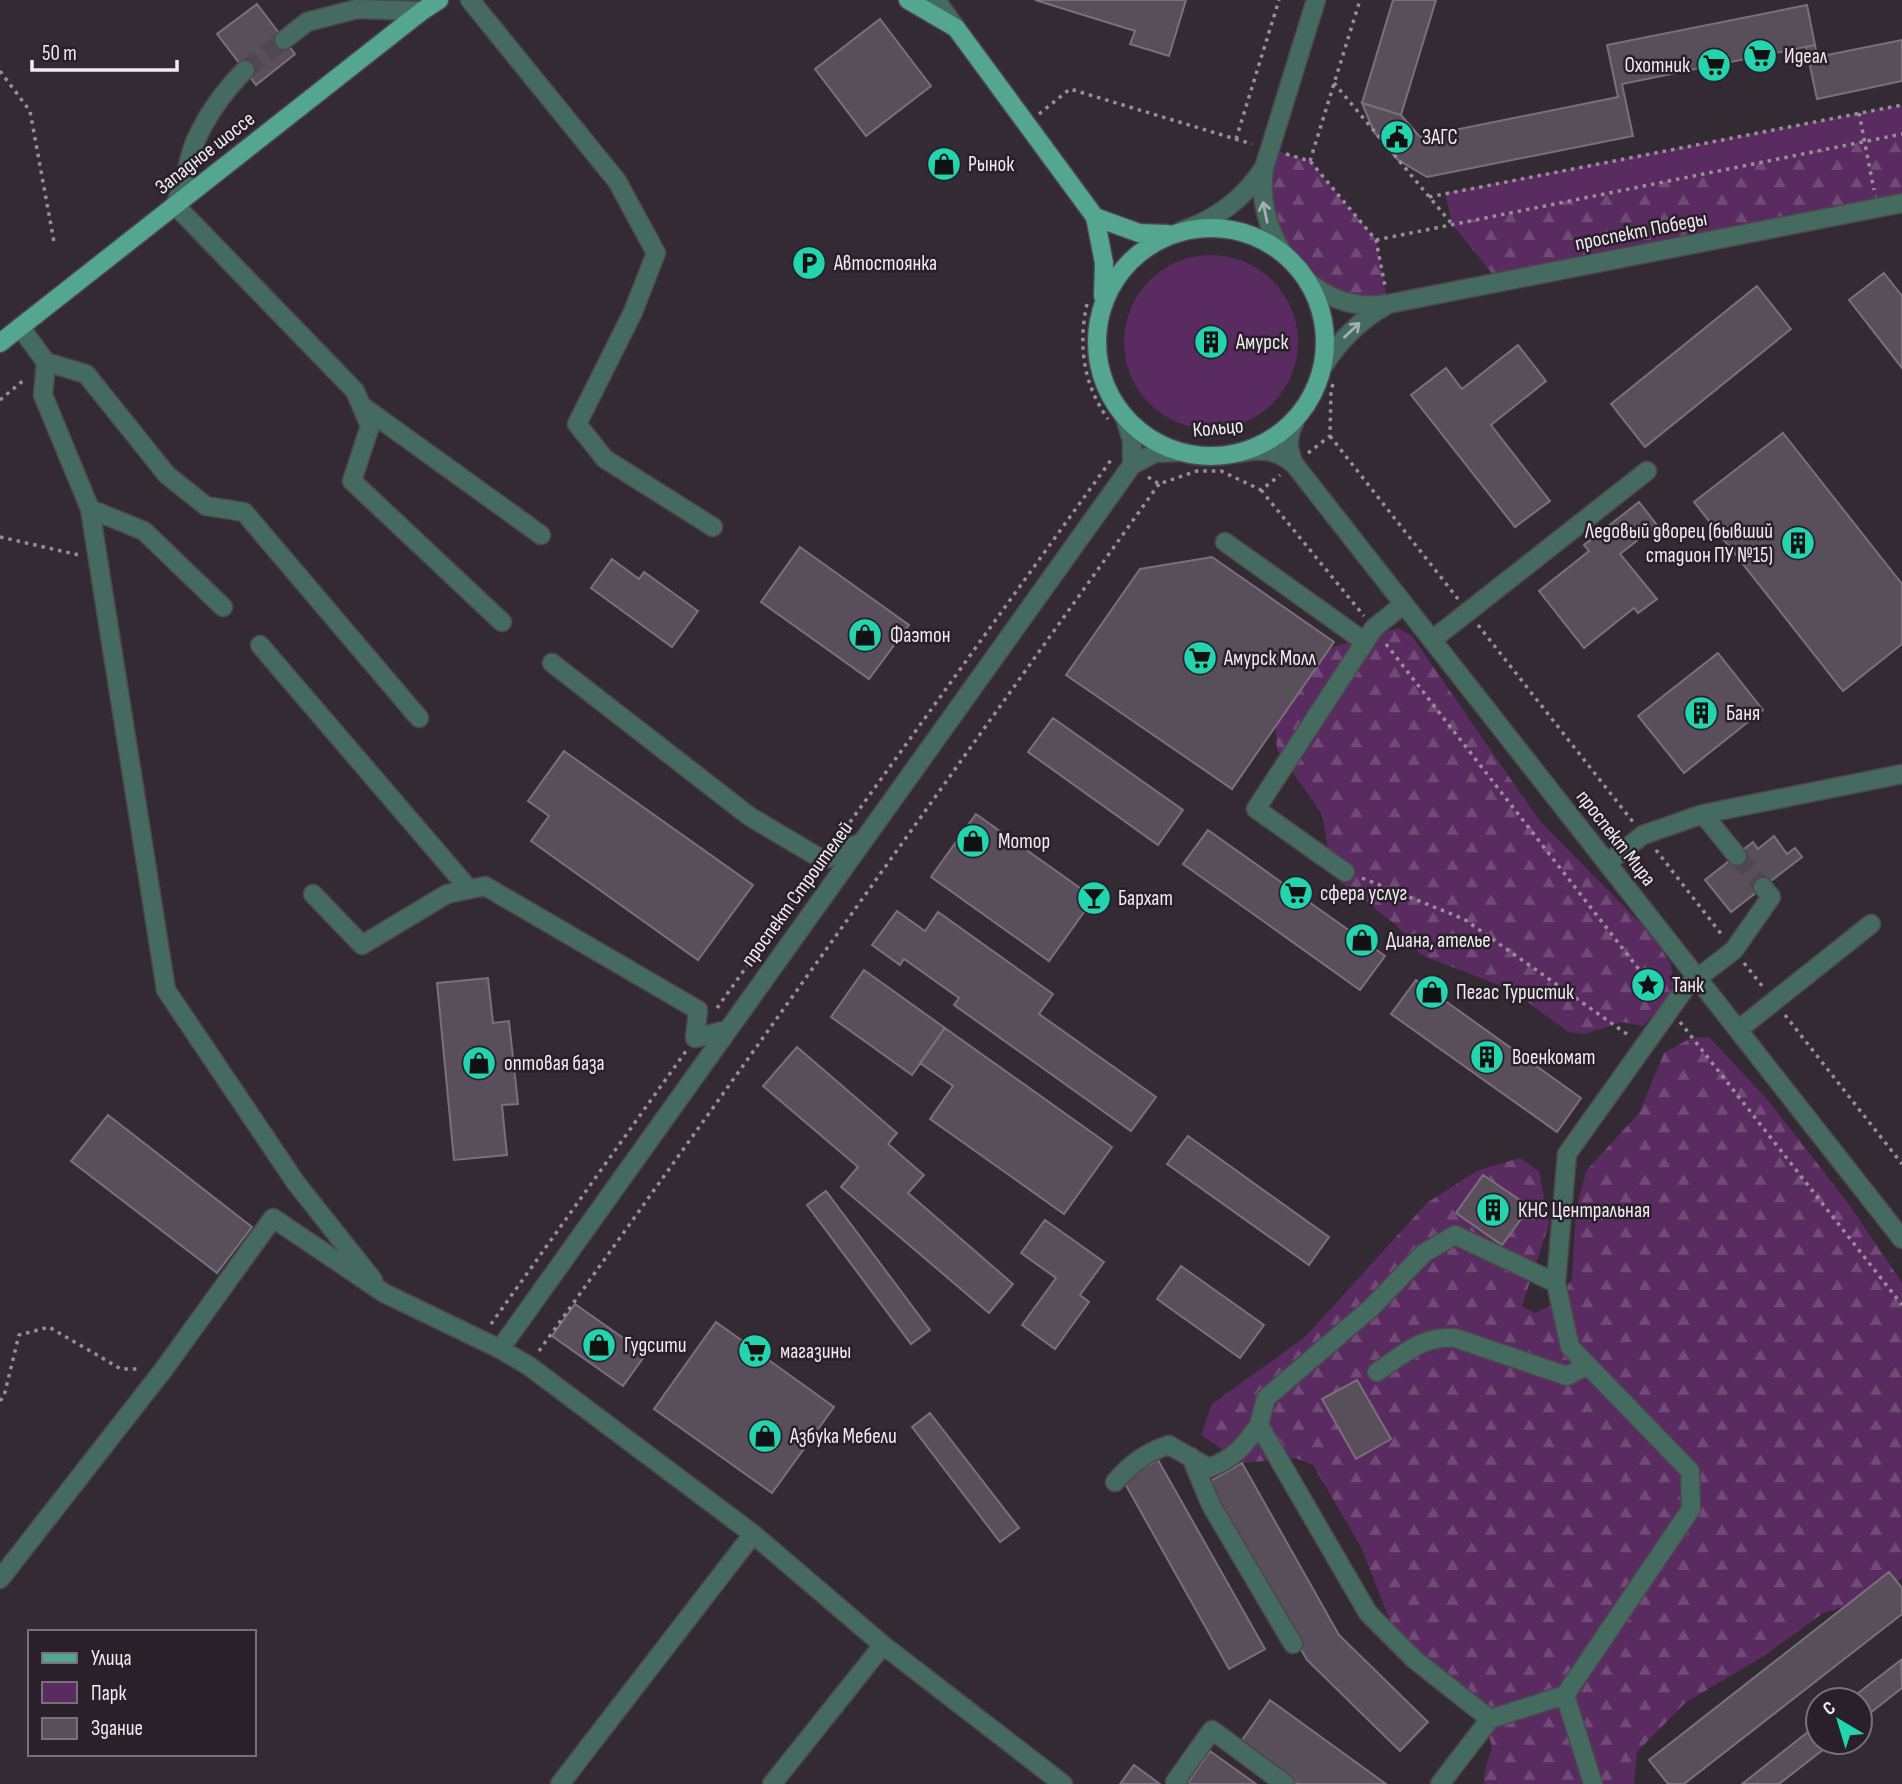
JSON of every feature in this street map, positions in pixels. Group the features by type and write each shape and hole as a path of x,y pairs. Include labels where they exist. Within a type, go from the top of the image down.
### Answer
{"main road":[{"name":"Западное шоссе","path":"0,343 439,0"},
{"path":"908,0 956,28 1095,217 1104,263 1103,301 1099,319"},
{"path":"1095,217 1139,233 1168,234 1182,231"},
{"name":"Кольцо","path":"1213,228 1245,232 1282,252 1298,266 1310,284 1319,303 1326,344 1324,365 1317,385 1308,404 1294,421 1279,435 1260,446 1240,453 1198,456 1158,444 1119,421 1101,372 1097,340 1099,319 1110,289 1128,264 1162,239 1182,231 1213,228"}],"street":[{"path":"470,0 617,181 656,253 633,312 578,424 606,458 713,527"},
{"path":"936,0 956,28"},
{"path":"1282,252 1264,210 1262,182 1316,0"},
{"path":"284,40 307,22 357,9 422,11"},
{"path":"245,70 219,100 195,142 183,189 175,205 355,391 370,426 352,481 502,622"},
{"path":"1182,231 1201,224 1232,205 1264,168"},
{"name":"проспект Победы","path":"1388,304 1902,203"},
{"path":"1310,284 1343,302 1371,306 1388,304"},
{"path":"1324,365 1356,326 1388,304"},
{"path":"20,327 46,362 86,374 167,475 206,506 244,512 419,718"},
{"path":"46,362 43,395 90,509 166,990 296,1183 384,1293"},
{"path":"362,406 541,535"},
{"path":"1119,421 1132,440 1125,458"},
{"path":"1294,421 1289,447 1294,464"},
{"path":"1240,453 1264,450 1285,457 1294,464"},
{"path":"1125,458 1178,452"},
{"name":"проспект Строителей","path":"500,1349 861,843 1125,458"},
{"name":"проспект Мира","path":"1294,464 1902,1240"},
{"path":"1432,640 1647,471"},
{"path":"90,509 145,531 223,607"},
{"path":"1225,542 1370,635"},
{"path":"1345,872 1256,809 1370,635 1404,604"},
{"path":"260,645 469,890"},
{"path":"552,663 750,816 822,860 861,843"},
{"path":"1878,779 1902,760"},
{"path":"1607,863 1643,835 1703,814 1902,774"},
{"path":"1703,814 1737,856"},
{"path":"313,894 362,945 447,894 485,886 698,1010 695,1038 727,1031"},
{"path":"1440,1784 1490,1719 1565,1695 1691,1509 1690,1471 1570,1347 1556,1283 1567,1154 1686,987 1734,950 1771,897 1763,887"},
{"path":"1738,1030 1871,924"},
{"path":"0,1579 164,1369 273,1218 384,1293 500,1349 529,1366 753,1534 883,1645 1063,1784"},
{"path":"1115,1482 1134,1462 1153,1449 1170,1445 1209,1468 1225,1462 1241,1450 1259,1425 1266,1398 1371,1308 1424,1253 1455,1235 1556,1283"},
{"path":"1377,1372 1420,1342 1440,1336 1455,1338 1567,1376 1588,1365"},
{"path":"1259,1425 1368,1613 1415,1660 1490,1719"},
{"path":"1191,1457 1212,1505 1293,1644"},
{"path":"560,1784 753,1534"},
{"path":"772,1784 883,1645"},
{"path":"1565,1695 1593,1784"},
{"path":"1178,1784 1175,1782 1212,1730 1285,1784"}],"path":[{"path":"1070,89 1236,139 1279,0"},
{"path":"1310,161 1360,0"},
{"path":"0,71 30,111 54,242"},
{"path":"1334,83 1452,224"},
{"path":"1429,197 1902,105"},
{"path":"1859,113 1877,208"},
{"path":"1376,240 1902,134"},
{"path":"1270,149 1310,161 1376,240 1388,304"},
{"path":"1089,298 1082,340 1084,364 1090,387 1100,408 1119,421"},
{"path":"0,400 46,362"},
{"path":"1330,436 1902,1164"},
{"path":"479,1340 1100,473 1125,458"},
{"path":"529,1366 1159,484"},
{"path":"1261,490 1370,635 1902,1305"},
{"path":"0,537 98,560"},
{"path":"1345,872 1464,919 1644,1047"},
{"path":"0,1401 4,1396 19,1335 49,1327 121,1369 164,1369"}],"green space":[{"path":"1902,105 1902,134 1452,224 1445,193"},
{"path":"1902,134 1902,203 1499,282 1452,224"},
{"path":"1270,149 1310,161 1376,240 1388,304 1310,283 1298,266 1282,252 1268,224"},
{"path":"1211,255 1244,262 1272,281 1291,309 1298,342 1291,375 1272,403 1244,422 1211,429 1178,422 1150,403 1131,375 1124,342 1131,309 1150,281 1178,262"},
{"path":"1398,628 1412,636 1539,820 1652,935 1670,963 1676,990 1643,1026 1622,1022 1585,1034 1568,1032 1512,990 1421,955 1396,925 1343,884 1331,867 1322,814 1277,750 1275,718 1285,692 1333,647"},
{"path":"1709,1037 1767,1099 1848,1203 1902,1283 1902,1578 1874,1597 1823,1613 1764,1656 1685,1703 1637,1752 1634,1784 1484,1784 1492,1746 1479,1705 1404,1656 1361,1547 1313,1465 1296,1458 1242,1463 1201,1435 1212,1404 1305,1337 1427,1203 1478,1170 1520,1158 1539,1171 1549,1224 1522,1306 1535,1313 1556,1303 1572,1279 1576,1210 1586,1171 1639,1113 1664,1053 1691,1038"}],"building":[{"path":"1035,0 1186,0 1169,56 1130,44 1135,31"},
{"path":"1393,0 1436,0 1401,115 1362,103"},
{"path":"257,4 295,54 256,85 217,34"},
{"path":"1807,5 1815,45 1622,84 1633,136 1427,177 1398,160 1374,132 1362,103 1401,115 1420,137 1618,97 1607,45"},
{"path":"880,19 931,86 866,136 815,69"},
{"path":"1902,40 1902,81 1817,99 1806,47 1815,45 1817,57"},
{"path":"1884,273 1902,296 1902,368 1849,300"},
{"path":"1757,286 1791,329 1645,447 1611,404"},
{"path":"1518,345 1546,381 1491,425 1550,501 1515,527 1411,395 1446,368 1462,389"},
{"name":"Ледовый дворец (бывший cтадион ПУ №15)","path":"1783,433 1902,584 1902,644 1843,691 1694,502"},
{"path":"1639,502 1657,525 1620,554 1657,599 1638,613 1634,608 1584,648 1539,591 1589,551 1584,545"},
{"path":"800,547 909,625 869,679 761,602"},
{"name":"Амурск Молл","path":"1212,557 1334,642 1232,789 1066,675 1140,569"},
{"path":"612,559 639,579 644,572 698,611 672,647 591,588"},
{"name":"Баня","path":"1718,653 1763,710 1684,773 1638,716"},
{"path":"1053,718 1183,810 1158,845 1028,752"},
{"path":"564,751 753,885 698,960 531,841 549,816 528,801"},
{"path":"976,814 1094,898 1049,961 931,877"},
{"path":"1208,830 1385,956 1360,990 1183,864"},
{"path":"1774,836 1787,854 1795,848 1802,857 1731,912 1705,880 1753,842 1758,849"},
{"path":"897,911 925,931 938,912 1053,994 1039,1014 1156,1097 1131,1131 954,1005 959,998 904,959 900,965 872,945"},
{"path":"864,970 945,1028 912,1075 831,1017"},
{"name":"оптовая база","path":"488,978 493,1023 509,1021 518,1104 502,1105 507,1155 454,1160 437,983"},
{"name":"Военкомат","path":"1416,980 1581,1098 1557,1132 1391,1014"},
{"path":"945,1028 1112,1147 1064,1214 930,1119 953,1086 920,1063"},
{"path":"797,1047 897,1133 888,1144 924,1175 908,1193 1013,1284 989,1313 841,1187 858,1167 763,1086"},
{"path":"108,1115 252,1227 217,1273 71,1161"},
{"path":"1188,1136 1329,1237 1309,1265 1167,1164"},
{"name":"КНС Центральная","path":"1483,1175 1530,1207 1502,1245 1456,1213"},
{"path":"826,1191 930,1330 911,1344 807,1205"},
{"path":"1045,1220 1104,1262 1080,1295 1089,1302 1055,1349 1022,1325 1056,1278 1021,1253"},
{"path":"1181,1266 1264,1325 1240,1358 1157,1299"},
{"name":"Гудсити","path":"575,1304 646,1354 623,1386 552,1336"},
{"path":"716,1322 834,1407 772,1493 654,1409"},
{"path":"1357,1380 1391,1439 1356,1459 1322,1399"},
{"path":"930,1413 1019,1528 1000,1542 912,1427"},
{"path":"1158,1460 1265,1649 1229,1669 1123,1480"},
{"path":"1242,1463 1339,1635 1428,1722 1400,1751 1307,1660 1207,1483"},
{"path":"1889,1572 1902,1588 1902,1614 1810,1686 1804,1686 1804,1690 1684,1784 1668,1784 1649,1760"},
{"path":"1901,1660 1902,1688 1874,1710 1874,1686 1867,1686"},
{"path":"1270,1700 1386,1784 1297,1784 1240,1743"},
{"path":"1804,1735 1804,1756 1815,1756 1779,1784 1742,1784"},
{"path":"1210,1751 1256,1784 1187,1784"},
{"path":"1134,1765 1160,1784 1120,1784"}],"tunnel":[{"path":"245,70 284,40"},
{"path":"1737,856 1763,887"}],"place":[{"name":"Идеал","path":"1760,56"},
{"name":"Охотник","path":"1714,65"},
{"name":"ЗАГС","path":"1397,137"},
{"name":"Рынок","path":"944,164"},
{"name":"Автостоянка","path":"809,263"},
{"name":"Амурск","path":"1211,342"},
{"name":"Ледовый дворец (бывший cтадион ПУ №15)","path":"1798,543"},
{"name":"Фаэтон","path":"865,635"},
{"name":"Амурск Молл","path":"1200,658"},
{"name":"Баня","path":"1701,713"},
{"name":"Мотор","path":"973,841"},
{"name":"сфера услуг","path":"1296,893"},
{"name":"Бархат","path":"1094,898"},
{"name":"Диана, ателье","path":"1362,940"},
{"name":"Танк","path":"1648,985"},
{"name":"Пегас Туристик","path":"1432,992"},
{"name":"Военкомат","path":"1487,1057"},
{"name":"оптовая база","path":"479,1063"},
{"name":"КНС Центральная","path":"1493,1210"},
{"name":"Гудсити","path":"599,1345"},
{"name":"магазины","path":"755,1351"},
{"name":"Азбука Мебели","path":"765,1436"}]}
